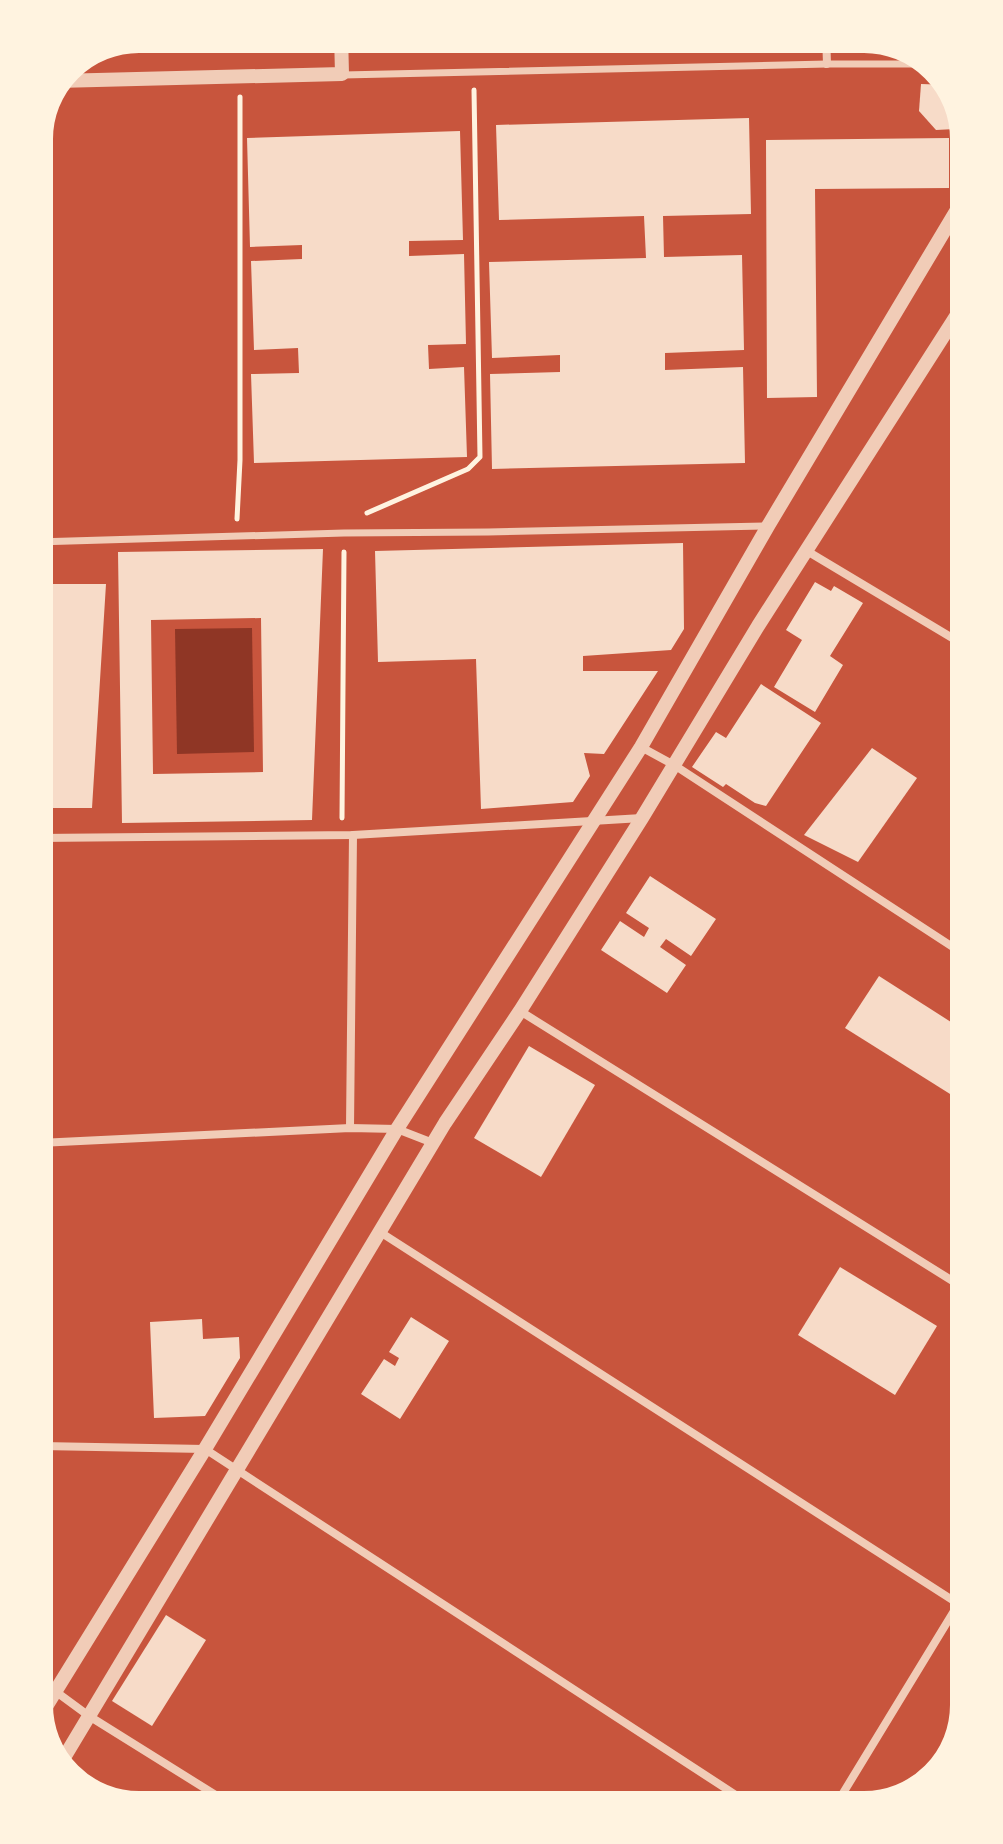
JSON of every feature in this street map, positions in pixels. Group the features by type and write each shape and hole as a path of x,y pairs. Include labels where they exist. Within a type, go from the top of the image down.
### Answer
{"street":[{"path":"341,48 342,74"},
{"path":"826,48 827,64"},
{"path":"70,81 916,64"},
{"path":"48,1703 397,1129 641,747 768,526 955,213"},
{"path":"64,1757 433,1143 520,1011 758,626 955,318"},
{"path":"48,542 768,526"},
{"path":"807,551 955,640"},
{"path":"641,747 674,765 955,948"},
{"path":"48,838 353,835 642,818"},
{"path":"350,1128 353,835"},
{"path":"520,1011 955,1283"},
{"path":"48,1143 350,1128 397,1129 433,1143"},
{"path":"380,1232 955,1602"},
{"path":"48,1446 205,1449 737,1796"},
{"path":"841,1796 955,1609"},
{"path":"55,1691 89,1716 217,1796"}],"path":[{"path":"341,835 344,533 371,510 468,469 480,457 473,72"},
{"path":"236,536 240,460 240,77"}],"shaded area":[{"path":"252,628 254,752 177,754 175,629"}],"building":[{"path":"921,84 937,85 948,104 954,129 936,130 919,111"},
{"path":"749,118 751,214 663,216 664,257 742,255 744,350 665,353 665,370 743,367 745,463 492,469 490,374 560,372 560,355 492,358 489,262 646,258 644,216 499,220 496,125"},
{"path":"460,131 463,240 409,241 409,256 464,254 466,344 428,345 429,369 464,367 467,457 254,463 251,374 299,373 298,348 254,350 251,261 302,259 302,245 250,247 247,138"},
{"path":"949,138 949,188 815,189 817,397 767,398 766,140"},
{"path":"683,543 684,629 671,650 583,656 583,671 658,671 604,754 584,753 590,776 573,802 481,809 476,659 378,662 375,551"},
{"path":"323,549 312,820 122,823 118,552","holes":["261,618 263,772 153,774 151,620"]},
{"path":"815,582 831,591 834,586 863,603 830,656 843,665 815,712 774,687 802,640 786,630"},
{"path":"48,584 106,584 92,808 48,808"},
{"path":"761,684 821,723 766,806 755,803 726,784 723,787 692,767 716,732 726,738"},
{"path":"872,748 917,778 858,862 804,835"},
{"path":"650,876 716,919 691,956 666,939 660,947 686,965 667,993 601,950 620,921 644,937 649,928 626,913"},
{"path":"879,976 955,1025 955,1097 845,1028"},
{"path":"529,1046 595,1085 541,1177 474,1138"},
{"path":"840,1267 937,1326 895,1395 798,1335"},
{"path":"411,1317 449,1341 400,1419 361,1394 384,1359 395,1366 399,1358 389,1352"},
{"path":"202,1319 203,1339 239,1337 240,1358 205,1416 154,1418 150,1322"},
{"path":"166,1615 206,1640 152,1726 112,1701"}]}
